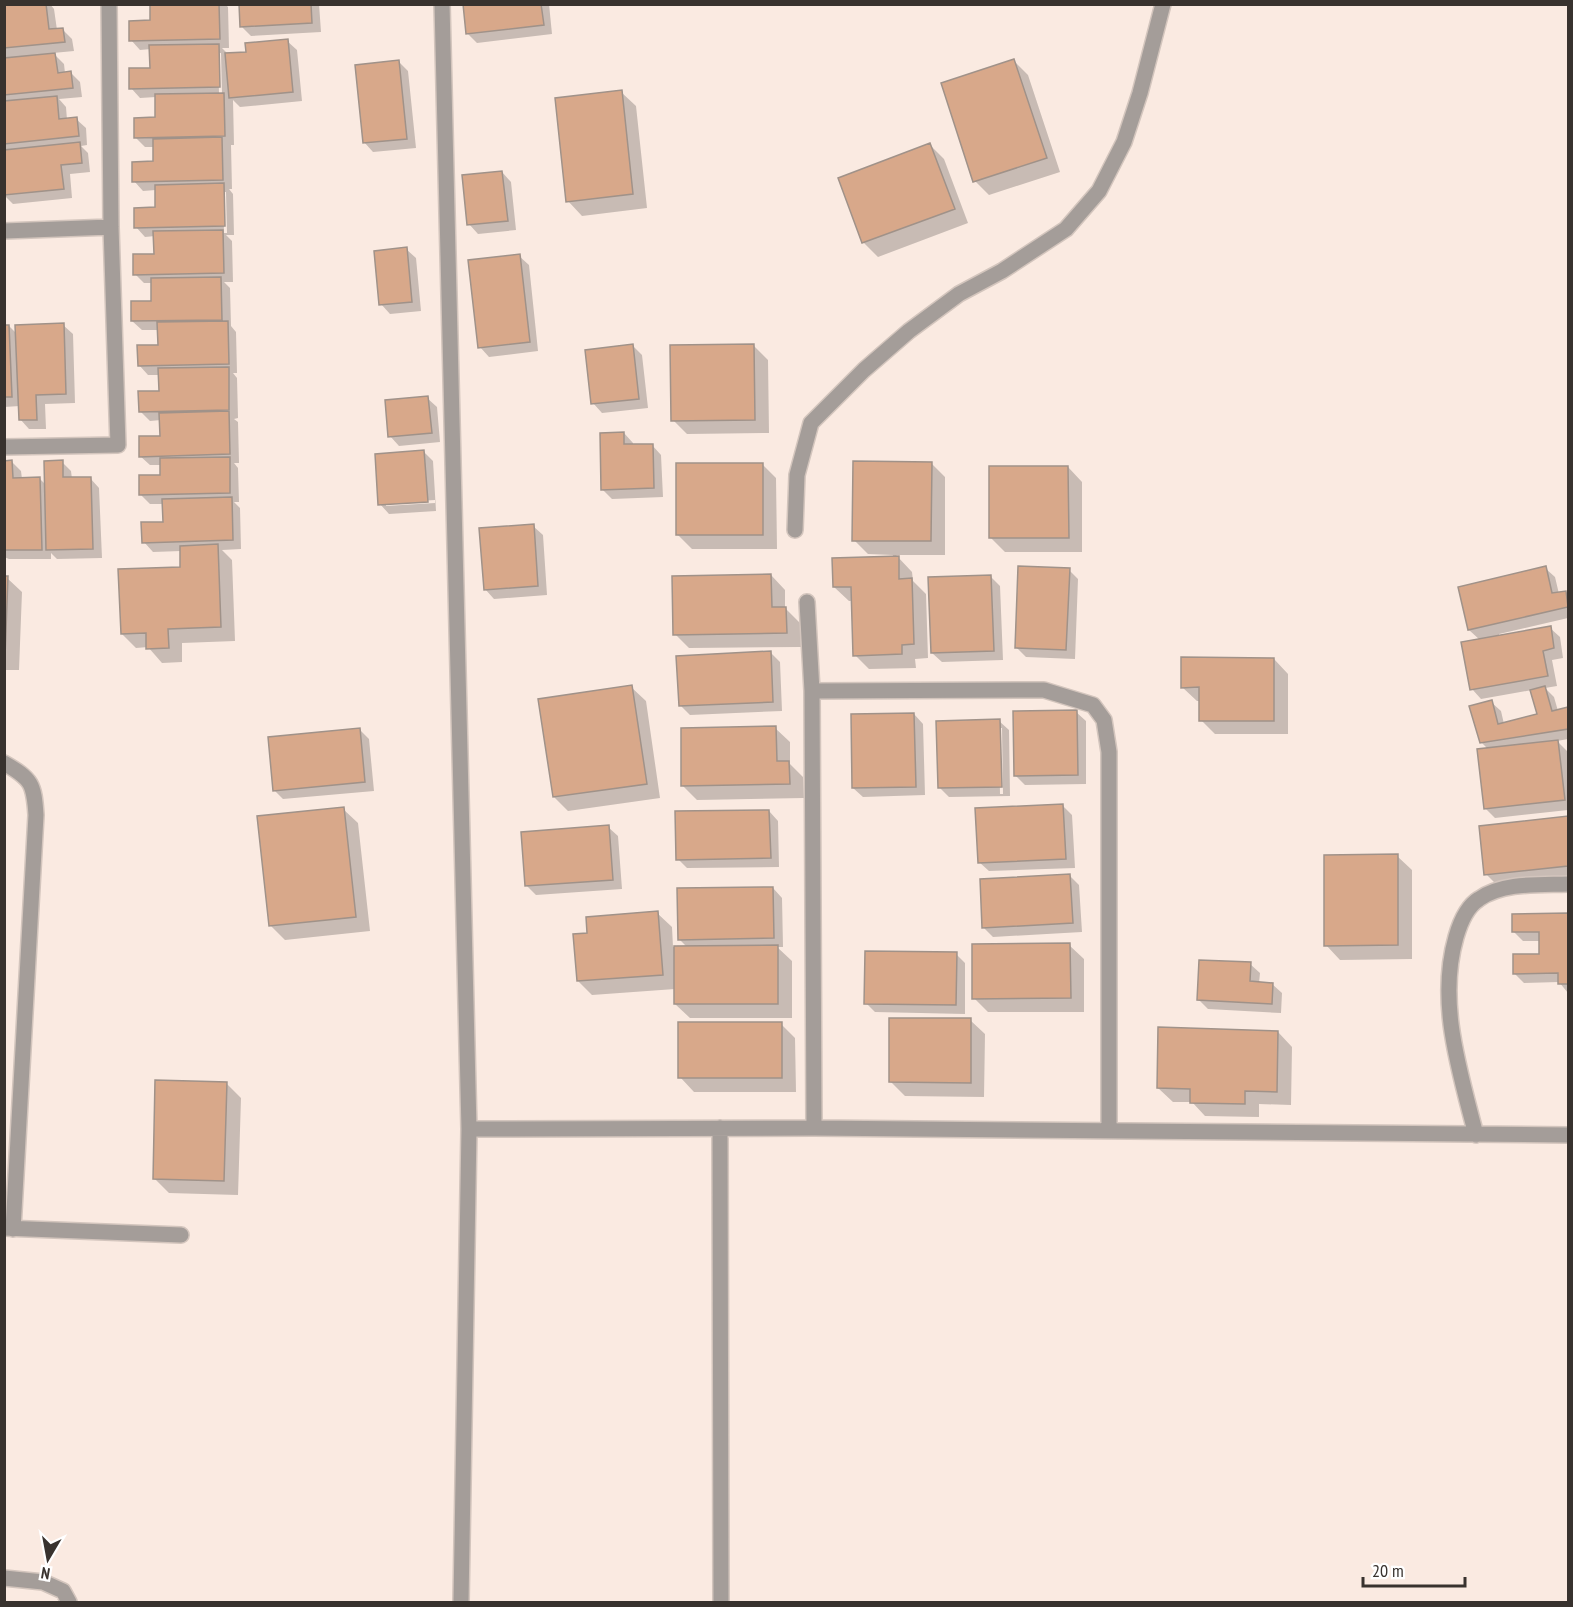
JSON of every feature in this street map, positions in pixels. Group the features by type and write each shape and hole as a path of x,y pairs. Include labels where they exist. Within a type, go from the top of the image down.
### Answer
{"street":[{"path":"4,447 118,445 111,227 109,4"},
{"path":"442,4 469,1129 461,1602"},
{"path":"795,530 797,475 811,423 864,370 909,331 959,294 1002,271 1066,229 1099,191 1124,142 1140,93 1163,4"},
{"path":"4,231 111,227"},
{"path":"807,602 812,691 814,1128"},
{"path":"812,691 1044,690 1093,705 1104,720 1109,752 1109,1131"},
{"path":"4,764 24,774 35,791 36,815 9,1228 181,1235"},
{"path":"1476,1135 1460,1074 1448,993 1452,950 1462,918 1478,899 1504,888 1569,884"},
{"path":"720,1128 721,1602"},
{"path":"469,1129 814,1128 1569,1135"},
{"path":"4,1578 43,1582 63,1591 69,1602"}],"building":[{"path":"4,4 46,4 49,29 63,28 65,42 4,48"},
{"path":"150,4 219,4 220,39 129,41 129,21 150,20"},
{"path":"239,4 311,4 312,23 240,27"},
{"path":"463,4 541,4 544,25 466,34"},
{"path":"288,39 293,92 229,98 225,53 246,52 245,43"},
{"path":"219,44 220,87 129,89 129,68 150,68 149,45"},
{"path":"55,53 58,73 71,71 73,88 4,95 4,58"},
{"path":"1014,59 1047,158 973,182 941,83"},
{"path":"399,60 407,139 363,143 355,65"},
{"path":"622,90 633,194 566,202 555,98"},
{"path":"224,93 225,136 134,138 134,118 155,117 155,94"},
{"path":"57,96 59,119 77,117 79,136 4,144 4,101"},
{"path":"222,137 223,180 132,182 132,162 153,161 153,139"},
{"path":"80,142 82,163 61,165 64,189 4,195 4,150"},
{"path":"930,143 955,209 862,243 838,178"},
{"path":"502,171 508,221 467,225 462,175"},
{"path":"224,183 225,226 134,228 134,208 155,207 155,185"},
{"path":"223,230 224,273 133,275 133,254 154,254 153,231"},
{"path":"407,247 412,302 379,305 374,251"},
{"path":"520,254 530,342 478,348 468,260"},
{"path":"221,277 222,320 131,321 131,301 151,301 151,278"},
{"path":"228,321 229,364 138,366 137,345 158,345 157,322"},
{"path":"64,323 66,394 36,395 37,420 19,420 15,325"},
{"path":"4,325 9,325 12,397 4,397"},
{"path":"633,344 639,399 591,404 585,350"},
{"path":"754,344 755,420 671,421 670,345"},
{"path":"229,367 229,410 139,412 138,391 159,391 158,368"},
{"path":"428,396 432,433 388,437 385,400"},
{"path":"229,411 230,454 139,457 139,436 160,436 159,413"},
{"path":"624,432 624,444 653,444 654,488 601,490 600,433"},
{"path":"424,450 428,502 378,505 375,454"},
{"path":"230,457 230,493 139,495 139,475 160,475 160,458"},
{"path":"12,460 13,478 40,477 42,550 4,550 4,461"},
{"path":"63,460 63,477 91,477 93,549 46,550 44,461"},
{"path":"853,461 932,462 931,541 852,541"},
{"path":"676,463 763,463 763,535 676,535"},
{"path":"989,466 1068,466 1069,538 989,538"},
{"path":"232,497 233,540 142,543 141,522 163,522 162,499"},
{"path":"534,524 538,586 484,590 479,528"},
{"path":"218,544 221,627 168,629 169,648 146,649 146,633 121,634 118,569 180,567 180,546"},
{"path":"899,556 899,579 912,578 914,644 902,645 902,654 853,656 851,587 833,587 832,558"},
{"path":"1018,566 1070,568 1066,650 1015,648"},
{"path":"1546,566 1552,593 1566,591 1568,607 1468,630 1458,587"},
{"path":"771,574 772,607 786,607 787,633 673,635 672,576"},
{"path":"991,575 994,651 931,653 928,577"},
{"path":"4,576 8,576 5,657 4,657"},
{"path":"1551,626 1554,648 1543,651 1548,676 1470,690 1461,642"},
{"path":"771,651 773,702 679,706 676,656"},
{"path":"1181,657 1274,658 1274,721 1199,721 1199,687 1181,688"},
{"path":"632,685 647,784 553,797 538,699"},
{"path":"1545,686 1552,711 1568,707 1568,729 1480,743 1469,706 1492,700 1498,724 1537,714 1530,690"},
{"path":"1077,710 1078,775 1014,776 1013,711"},
{"path":"914,713 916,787 852,788 851,714"},
{"path":"1000,719 1002,787 938,788 936,721"},
{"path":"776,726 777,761 789,761 790,784 681,786 681,728"},
{"path":"360,728 365,782 273,791 268,737"},
{"path":"1558,740 1565,800 1484,809 1477,749"},
{"path":"1063,804 1066,859 978,863 975,808"},
{"path":"344,807 356,917 269,926 257,816"},
{"path":"769,810 771,858 676,860 675,811"},
{"path":"1568,816 1568,866 1484,875 1479,826"},
{"path":"609,825 613,880 525,886 521,832"},
{"path":"1398,854 1398,945 1324,946 1324,855"},
{"path":"1070,874 1073,923 982,928 980,879"},
{"path":"773,887 774,938 678,940 677,888"},
{"path":"658,911 663,975 577,981 573,934 587,933 586,917"},
{"path":"1568,913 1568,984 1558,984 1558,973 1513,974 1513,954 1539,954 1539,932 1512,932 1512,914"},
{"path":"1070,943 1071,998 972,999 972,944"},
{"path":"778,945 778,1004 674,1004 674,946"},
{"path":"865,951 957,952 956,1005 864,1004"},
{"path":"1199,960 1251,962 1250,981 1273,983 1272,1004 1197,1000"},
{"path":"889,1018 971,1018 971,1083 889,1082"},
{"path":"678,1022 782,1022 782,1078 678,1078"},
{"path":"1158,1027 1278,1031 1277,1092 1245,1091 1245,1104 1190,1103 1190,1089 1157,1088"},
{"path":"155,1080 227,1082 224,1181 153,1179"}]}
